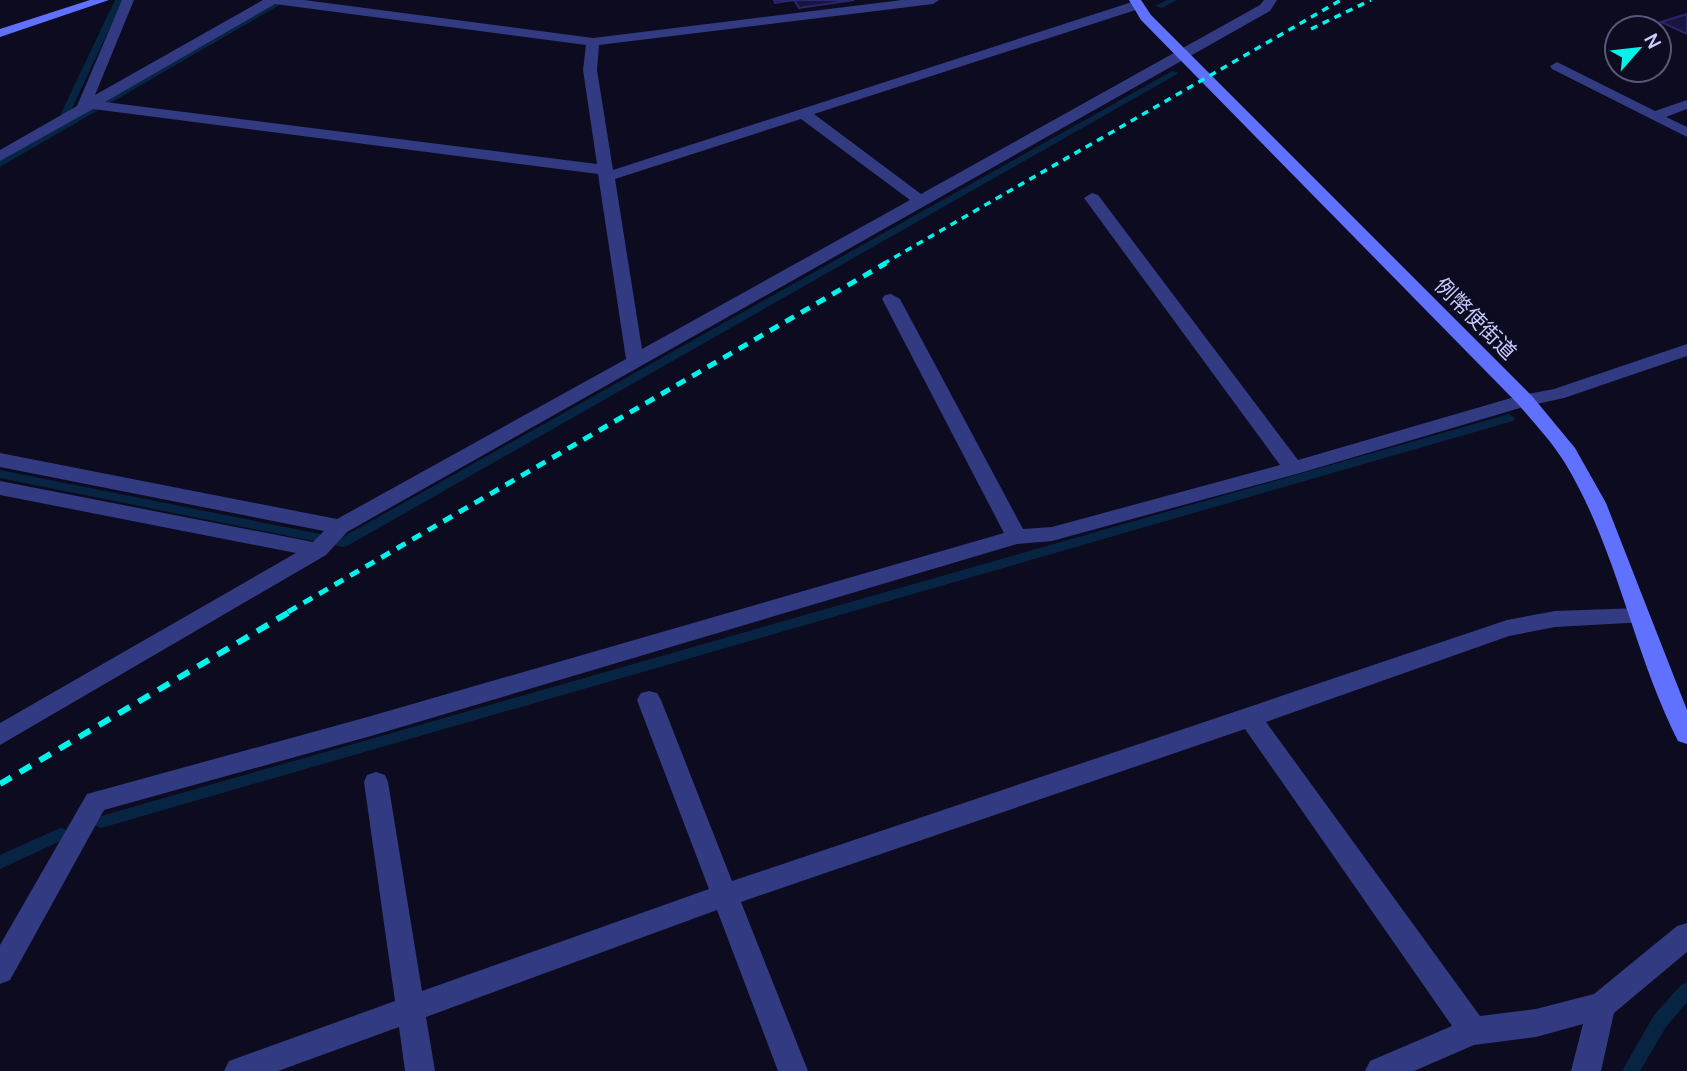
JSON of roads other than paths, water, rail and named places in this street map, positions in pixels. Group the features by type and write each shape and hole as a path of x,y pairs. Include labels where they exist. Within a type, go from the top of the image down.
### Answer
{"main road":[{"path":"0,33 103,0"},
{"name":"例幣使街道","path":"1136,2 1182,53 1525,400 1563,445 1580,470 1596,504 1638,616 1687,734"}],"street":[{"path":"87,106 128,0"},
{"path":"0,156 274,0 593,43 933,0"},
{"path":"0,735 318,551 340,527 922,202 1182,53 1265,9 1271,0"},
{"path":"87,106 605,173 803,113 1136,2"},
{"path":"593,43 590,70 635,361"},
{"path":"1557,66 1687,133"},
{"path":"1654,116 1687,104"},
{"path":"803,113 922,202"},
{"path":"1092,198 1293,468"},
{"path":"891,299 1017,537"},
{"path":"0,971 96,802 371,726 1017,537 1052,534 1293,468 1525,400 1557,394 1687,350"},
{"path":"0,460 340,527"},
{"path":"0,488 318,551"},
{"path":"239,1071 726,895 1250,719 1507,628 1555,620 1638,616"},
{"path":"649,701 793,1071"},
{"path":"1250,719 1473,1031"},
{"path":"376,782 420,1071"},
{"path":"1380,1071 1473,1031 1536,1023 1602,1005 1687,934"},
{"path":"1586,1071 1602,1005"}],"waterway":[{"path":"59,126 119,0"},
{"path":"1159,6 1173,0"},
{"path":"0,164 277,4"},
{"path":"0,474 343,543 1175,73"},
{"path":"101,822 1509,418"},
{"path":"0,862 60,834"},
{"path":"1631,1071 1660,1021 1687,990"}],"railway":[{"path":"883,264 1341,0"},
{"path":"1311,29 1371,0"},
{"path":"288,612 886,263"},
{"path":"0,784 291,611"}]}
